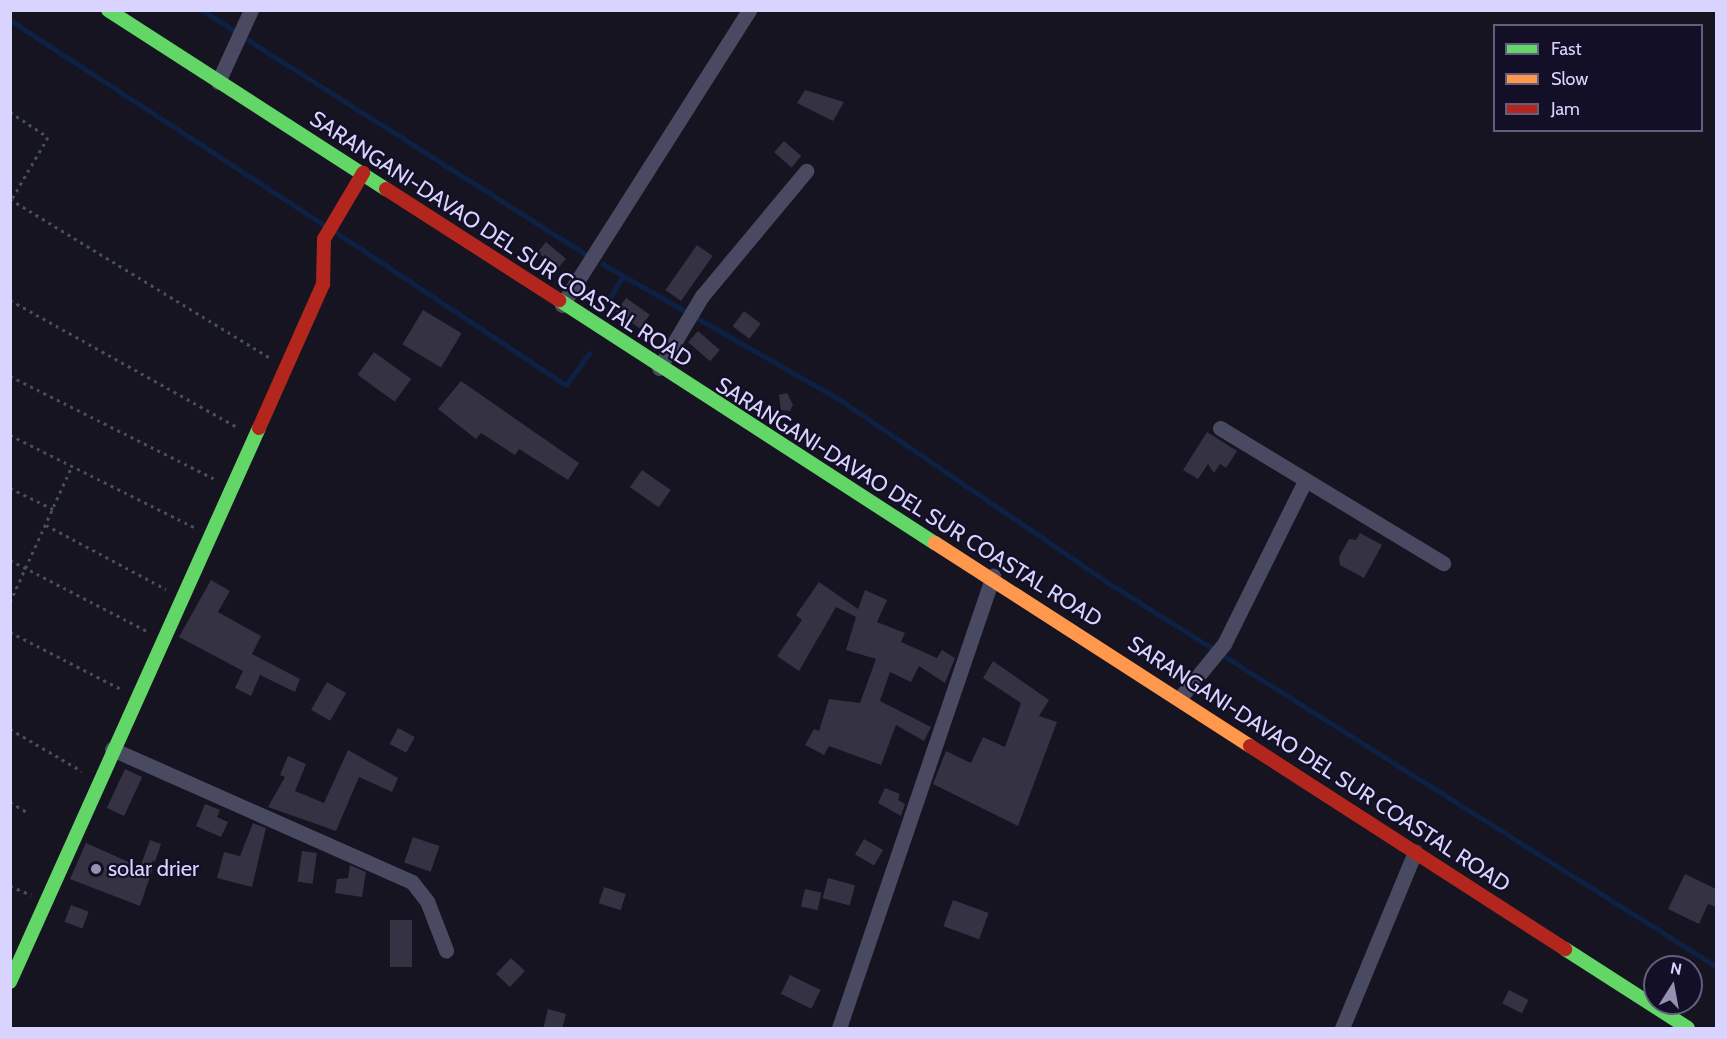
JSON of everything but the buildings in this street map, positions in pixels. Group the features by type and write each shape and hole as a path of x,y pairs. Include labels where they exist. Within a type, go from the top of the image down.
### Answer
{"main road":[{"name":"SARANGANI-DAVAO DEL SUR COASTAL ROAD","path":"114,12 658,368 993,576 1643,999"},
{"path":"10,982 112,749 323,284 324,240 363,173"},
{"name":"SARANGANI-DAVAO DEL SUR COASTAL ROAD","path":"1667,1015 1688,1029"}],"street":[{"path":"218,82 251,10"},
{"path":"562,305 748,10"},
{"path":"658,368 702,296 806,171"},
{"path":"1220,428 1304,483 1443,563"},
{"path":"1179,699 1224,644 1304,483"},
{"path":"839,1029 993,576"},
{"path":"112,749 412,882 427,901 446,950"},
{"path":"1342,1029 1415,852"},
{"path":"1658,1029 1665,1015"}],"path":[{"path":"10,112 48,137 11,201 285,367"},
{"path":"10,300 242,429"},
{"path":"10,376 231,484"},
{"path":"10,435 200,531"},
{"path":"10,602 72,466"},
{"path":"10,488 53,508"},
{"path":"46,525 174,594"},
{"path":"10,560 155,635"},
{"path":"10,632 127,693"},
{"path":"10,729 82,771"},
{"path":"10,802 28,813"},
{"path":"10,886 38,899"}],"waterway":[{"path":"202,10 236,32"},
{"path":"10,20 325,225"},
{"path":"245,38 590,257"},
{"path":"334,231 566,385 589,353"},
{"path":"603,264 839,399 1115,587 1716,966"},
{"path":"608,301 623,276"}],"traffic: fast":[{"path":"108,10 386,189"},
{"path":"559,300 935,543"},
{"path":"10,982 259,428"},
{"path":"1565,949 1688,1028"}],"traffic: slow":[{"path":"935,543 1250,746"}],"traffic: jam":[{"path":"259,428 323,284 324,239 363,173"},
{"path":"386,189 559,300"},
{"path":"1250,746 1565,949"}],"place":[{"name":"solar drier","path":"96,869"}]}
